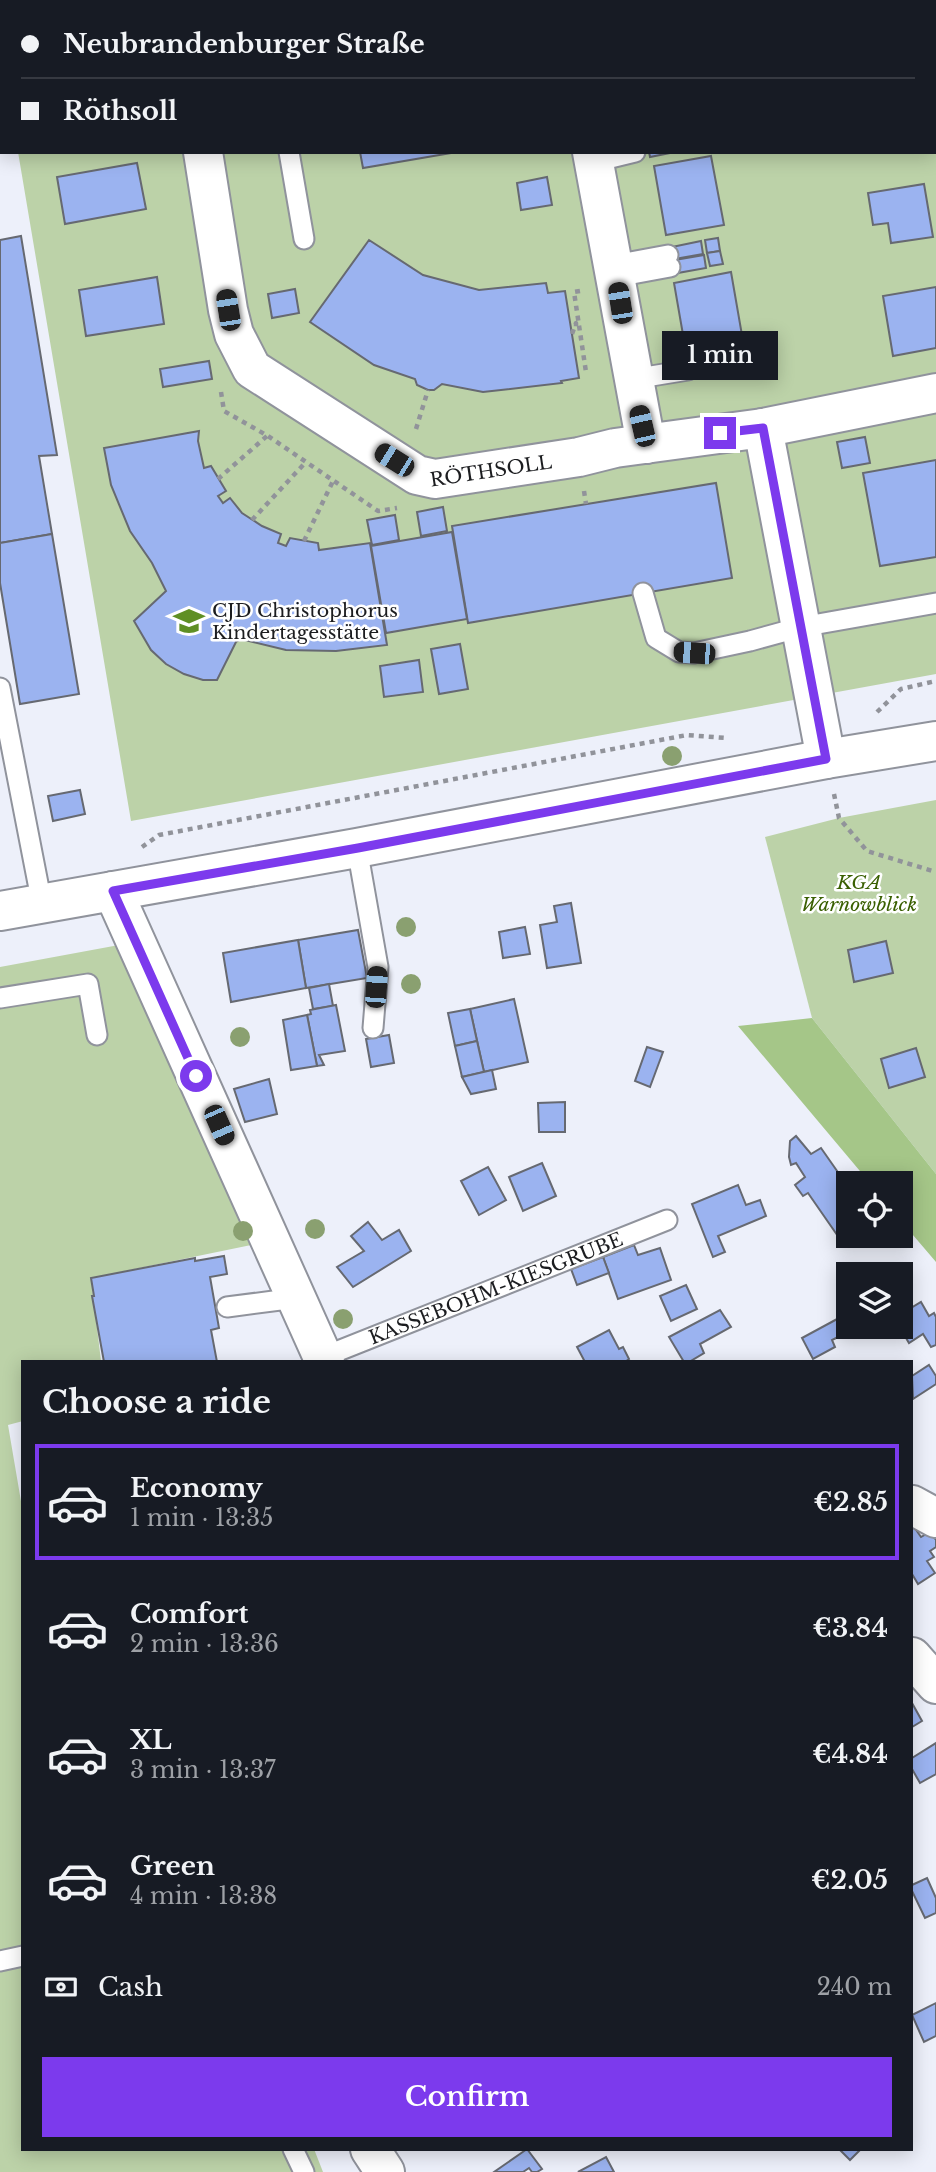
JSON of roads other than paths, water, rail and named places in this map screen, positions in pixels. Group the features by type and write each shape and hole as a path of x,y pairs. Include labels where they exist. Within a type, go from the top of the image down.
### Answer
{"street":[{"name":"RÖTHSOLL","path":"203,154 228,310 234,334 252,369 417,475 435,479 646,444 763,428 936,393"},
{"path":"593,157 646,444"},
{"path":"763,428 826,759"},
{"path":"0,911 936,741"},
{"path":"113,891 324,1359"},
{"path":"913,1506 936,1518"},
{"path":"913,1658 936,1684"}],"lane":[{"path":"289,154 304,239"},
{"path":"593,157 618,154"},
{"path":"615,271 669,261"},
{"path":"633,379 688,370"},
{"path":"643,593 656,638 679,652 694,653 801,627 936,603"},
{"path":"0,688 42,904"},
{"path":"358,848 377,967 373,1028"},
{"path":"0,998 88,984 97,1035"},
{"name":"KASSEBOHM-KIESGRUBE","path":"324,1359 667,1220"},
{"path":"227,1307 296,1298"},
{"path":"0,1961 21,1956"},
{"path":"294,2151 304,2172"}],"place":[{"name":"CJD Christophorus Kindertagesstätte","path":"189,621"}],"park label":[{"name":"KGA Warnowblick","path":"859,893"}]}
